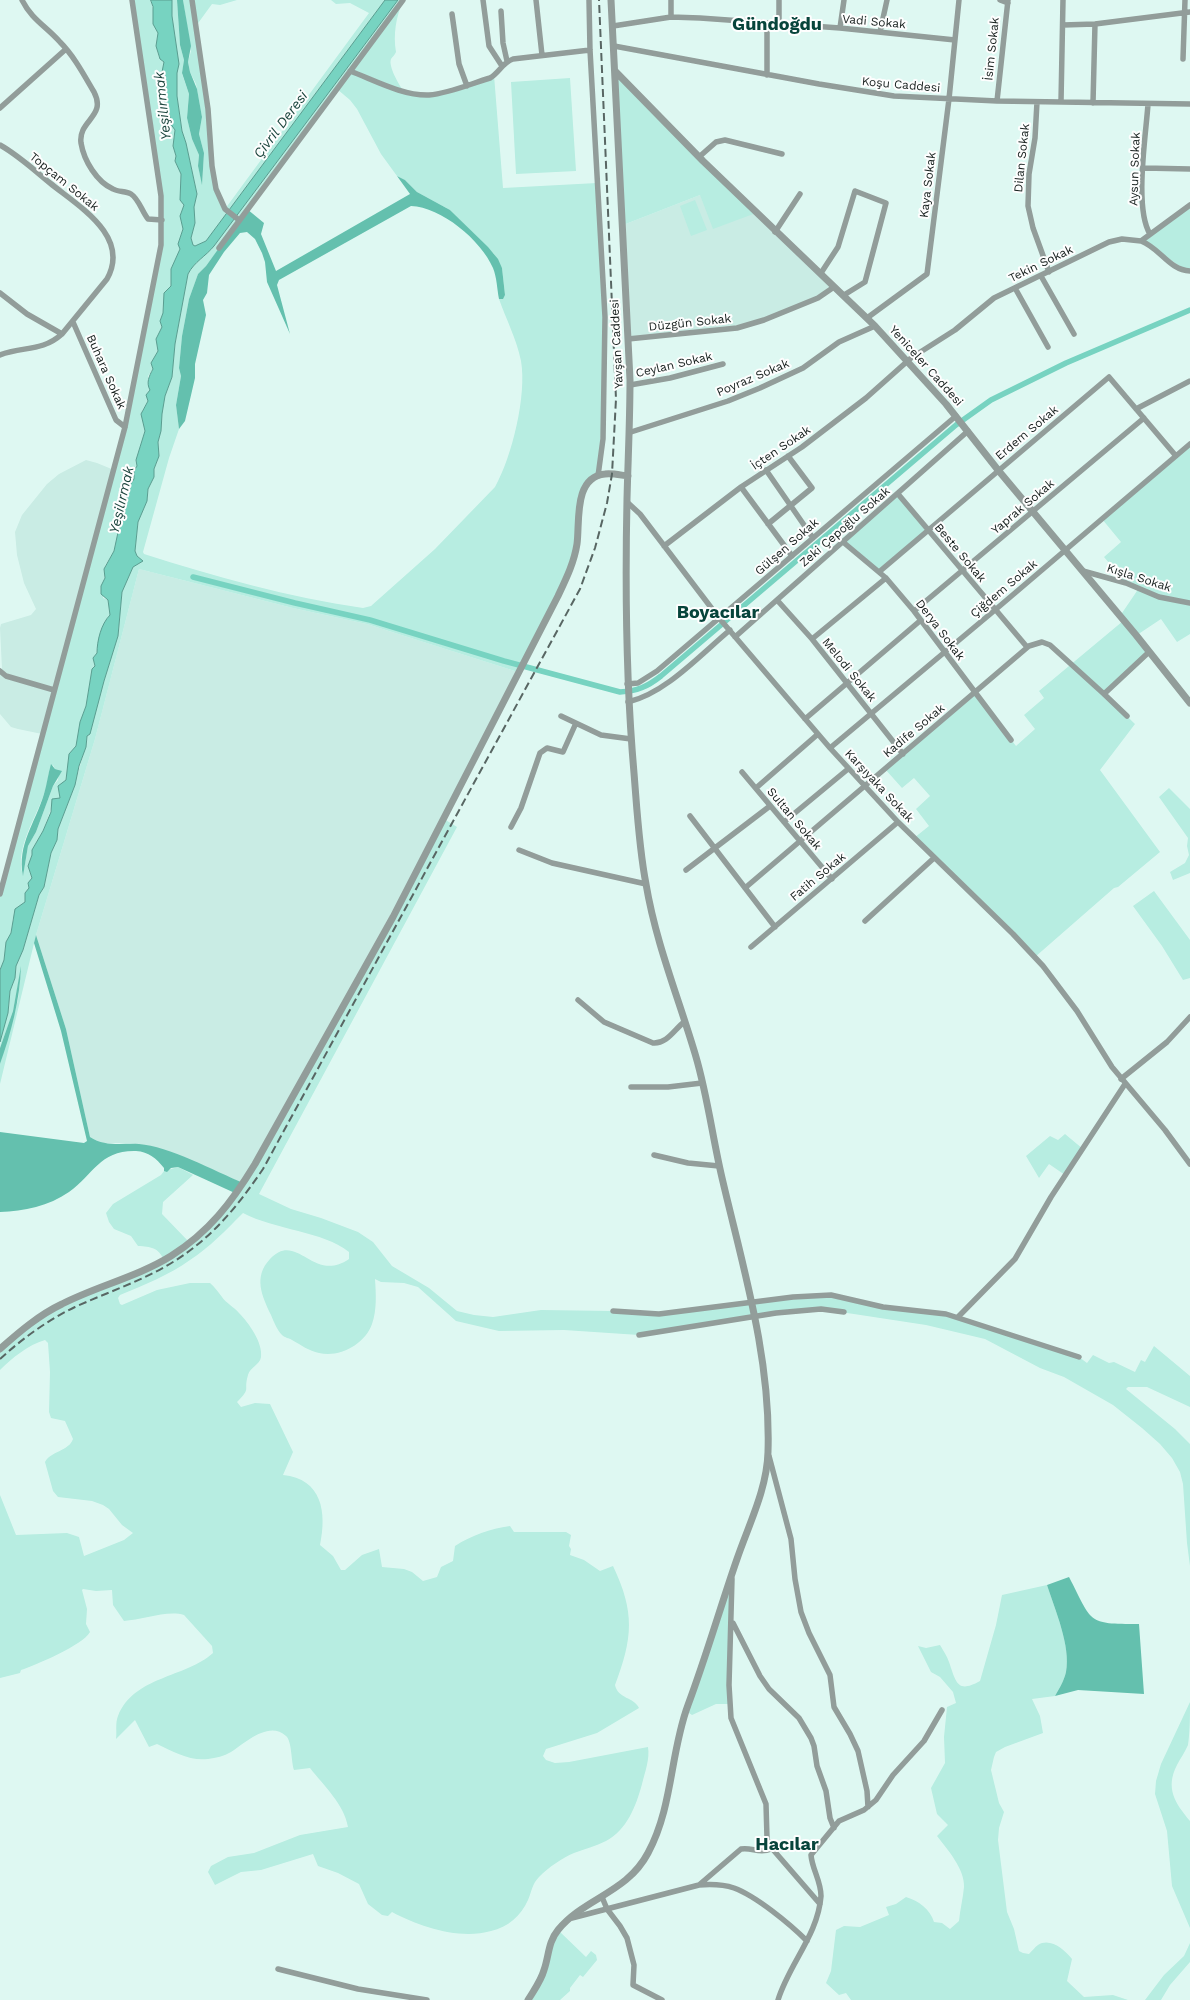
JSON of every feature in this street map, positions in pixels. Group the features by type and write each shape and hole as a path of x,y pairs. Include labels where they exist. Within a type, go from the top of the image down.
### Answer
{"street":[{"path":"22,0 33,18 66,48 95,94 99,106 86,125 81,138 83,150 90,165 108,186 135,197 148,219 162,220"},
{"path":"0,894 125,428 161,244 161,196 132,0"},
{"path":"192,0 208,109 214,179 220,200 227,212 237,219"},
{"path":"219,248 237,219 402,0"},
{"path":"483,0 489,46 502,66"},
{"path":"536,0 542,55"},
{"path":"589,0 590,50 605,317 603,430 598,476"},
{"name":"Yavşan Caddesi","path":"528,2000 542,1975 552,1938 568,1919 627,1881 636,1871 654,1840 668,1795 686,1711 708,1653 732,1574 756,1508 765,1475 768,1454 764,1376 756,1315 719,1166 702,1083 654,927 638,826 627,692 627,502 631,432 630,385 616,70 611,0"},
{"path":"671,0 671,17"},
{"path":"779,0 779,25"},
{"path":"840,28 844,0"},
{"path":"880,32 887,0"},
{"name":"Kaya Sokak","path":"867,318 927,274 949,99 958,0"},
{"path":"1000,0 1008,1"},
{"path":"1061,102 1063,0"},
{"path":"1183,59 1187,12 1184,0"},
{"name":"İsim Sokak","path":"997,101 1008,1"},
{"path":"501,11 503,43 508,61"},
{"path":"1063,25 1096,24 1187,12"},
{"path":"452,14 458,64 467,86"},
{"name":"Vadi Sokak","path":"613,26 671,17 840,28 955,40"},
{"path":"767,24 767,74"},
{"path":"1093,103 1096,24"},
{"name":"Koşu Caddesi","path":"614,46 865,92 997,101 1190,104"},
{"path":"0,108 66,48"},
{"path":"350,71 403,90 422,94 439,93 467,86 494,75 508,61 520,57 590,50"},
{"name":"Yeniceler Caddesi","path":"616,70 699,157 775,232 876,326 906,362 957,417 998,470 1190,703"},
{"name":"Dilan Sokak","path":"1037,102 1035,138 1028,182 1028,206 1033,228 1049,272"},
{"name":"Aysun Sokak","path":"1148,104 1142,204 1145,223 1150,234"},
{"path":"699,157 716,142 725,140 782,154"},
{"name":"Topçam Sokak","path":"0,145 90,215 104,230 111,244 114,259 111,272 73,322 54,342 41,347 0,355"},
{"path":"1144,168 1190,169"},
{"path":"821,273 838,247 856,191 886,203 865,282 844,295"},
{"path":"775,232 800,194"},
{"path":"1190,205 1141,241 1151,246 1173,265 1182,270 1190,271"},
{"name":"Tekin Sokak","path":"906,362 955,330 994,298 1110,242 1122,239 1141,241"},
{"path":"1041,276 1074,334"},
{"name":"Düzgün Sokak","path":"628,339 737,328 764,320 818,298 834,286"},
{"path":"1015,288 1048,347"},
{"path":"0,293 34,319 62,334"},
{"name":"Buhara Sokak","path":"73,322 116,420 125,428"},
{"name":"Poyraz Sokak","path":"631,432 760,388 803,368 839,342 876,326"},
{"name":"İçten Sokak","path":"664,546 741,487 788,456 866,398 906,362"},
{"name":"Ceylan Sokak","path":"630,385 670,378 723,364"},
{"name":"Erdem Sokak","path":"879,572 1109,377 1176,456"},
{"path":"1136,409 1190,381"},
{"name":"Gülşen Sokak","path":"627,692 638,683 647,679 720,619 957,417"},
{"name":"Yaprak Sokak","path":"914,611 1144,418"},
{"name":"Zeki Çepoğlu Sokak","path":"736,637 898,494 966,429"},
{"name":"Çiğdem Sokak","path":"830,748 1190,444"},
{"path":"768,524 812,488 788,456"},
{"path":"766,470 813,538"},
{"path":"0,1349 26,1326 61,1304 169,1257 200,1234 232,1201 256,1164 393,917 567,576 576,545 582,495 588,483 598,476 612,474 628,476"},
{"path":"741,487 792,556"},
{"name":"Beste Sokak","path":"898,494 1027,647"},
{"name":"Karşıyaka Sokak","path":"627,502 640,514 720,619 848,769 898,822 1013,934 1043,966 1076,1010 1123,1081 1165,1130 1190,1164"},
{"name":"Derya Sokak","path":"843,542 886,578 921,620 1011,740"},
{"name":"Kışla Sokak","path":"1083,571 1126,583 1159,596 1190,602"},
{"path":"812,639 886,578"},
{"name":"Melodi Sokak","path":"777,600 812,639 903,754"},
{"path":"805,719 921,620"},
{"path":"627,692 644,696 667,682 728,628"},
{"path":"1027,647 1042,642 1050,645 1127,716"},
{"name":"Kadife Sokak","path":"745,888 1027,647"},
{"path":"1104,694 1149,652"},
{"path":"0,671 6,676 54,690"},
{"path":"561,716 600,735 631,739"},
{"path":"512,827 521,808 540,752 547,748 563,752 576,723"},
{"path":"756,788 818,734"},
{"path":"784,822 848,769"},
{"name":"Sultan Sokak","path":"742,772 832,879"},
{"path":"686,870 770,806"},
{"path":"690,816 775,927"},
{"name":"Fatih Sokak","path":"751,948 898,822"},
{"path":"519,850 552,863 646,884"},
{"path":"865,920 934,858"},
{"path":"578,1000 604,1022 653,1043 666,1040 684,1022"},
{"path":"958,1317 1014,1258 1123,1081 1160,1048 1190,1017"},
{"path":"631,1087 668,1087 702,1083"},
{"path":"654,1155 688,1163 719,1166"},
{"path":"613,1311 659,1314 752,1301 831,1295 882,1307 930,1311 958,1317 1079,1357"},
{"path":"639,1335 756,1315 821,1309 844,1312"},
{"path":"768,1454 791,1539 801,1612 809,1634 830,1675 834,1707 858,1751 868,1791 868,1807"},
{"path":"732,1574 729,1685 731,1718 766,1804 767,1838 771,1849 820,1904"},
{"path":"731,1618 736,1633 760,1676 769,1689 799,1718 814,1746 817,1766 826,1791 830,1818 834,1828"},
{"path":"778,2000 786,1980 808,1941 820,1904 821,1889 812,1855 846,1816 868,1807 876,1800 893,1775 918,1749 942,1710"},
{"path":"699,1885 741,1849 758,1852 771,1849"},
{"path":"568,1919 699,1885 719,1885 736,1889 788,1923 808,1941"},
{"path":"602,1897 607,1909 627,1938 634,1965 633,1985 662,2000"},
{"path":"278,1969 358,1990 427,2000"}],"shaded area":[{"path":"132,0 151,0 152,4 158,33 157,51 165,65 166,105 175,130 173,143 176,156 175,161 181,174 180,186 184,205 181,214 183,229 179,244 180,249 171,269 171,286 165,295 160,321 162,327 156,339 158,351 151,363 153,369 148,376 150,390 147,394 148,401 142,411 145,431 136,462 134,479 127,492 124,517 114,551 105,566 103,598 108,600 110,615 104,625 98,649 93,658 95,666 92,669 86,706 80,722 76,746 69,757 66,780 59,791 60,798 55,798 43,831 32,850 28,866 32,878 28,884 29,888 25,902 13,918 11,933 6,942 4,960 0,970 0,894 114,470 157,274 162,220","holes":["53,765 55,769 59,770 58,780 53,786 36,832 28,846 23,875 21,855 27,834 44,794 50,768"]},
{"path":"151,0 172,0 172,16 179,64 177,96 182,131 197,194 194,207 195,223 191,238 195,246 206,241 385,0 398,0 214,246 193,266 188,274 175,344 172,377 165,396 162,414 158,442 159,456 154,469 154,477 148,489 147,501 138,522 135,551 137,556 143,561 133,567 122,592 118,636 90,734 87,736 86,747 75,785 58,829 57,840 51,853 44,887 39,895 23,950 16,966 15,978 10,991 8,1013 0,1042 0,970 4,960 6,942 11,933 15,909 25,902 25,893 29,888 28,883 32,878 28,866 32,850 51,812 52,799 60,798 58,786 66,780 69,754 76,746 80,722 86,706 92,669 95,666 93,658 97,653 102,628 110,615 108,600 101,594 101,586 105,578 104,569 114,551 120,523 124,517 125,511 123,508 127,498 126,491 134,479 134,471 137,466 136,460 145,431 141,414 148,401 146,395 150,390 148,379 153,369 151,363 158,351 156,339 162,327 160,321 163,313 164,293 171,286 171,269 180,249 178,244 183,229 180,216 184,205 180,200 181,174 175,161 176,156 173,146 175,130 170,123 170,116 164,109 166,82 162,72 164,62 160,59 156,46 158,33 153,24"},
{"path":"172,0 177,0 180,45 184,60 182,74 189,94 187,118 192,139 199,155 198,166 202,184 204,153 199,134 202,117 196,84 190,72 188,62 191,51 183,0 237,0 220,5 212,4 196,26 214,179 225,209 369,13 350,3 336,4 331,0 385,0 206,241 195,246 191,238 195,223 194,207 197,194 182,131 177,96 177,57"},
{"path":"177,0 183,0 191,46 188,62 197,89 202,117 199,134 204,153 202,185 198,166 199,155 192,139 187,118 189,94 182,73 184,60 180,45"},
{"path":"398,0 403,0 396,26 396,52 390,62 394,75 403,90 430,95 494,75 503,188 597,183 606,351 598,476 585,486 575,554 518,672 367,624 293,608 139,569 95,739 36,935 0,1084 0,1064 18,1000 21,969 13,1011 0,1048 2,1029 8,1013 10,991 15,978 16,966 23,950 39,895 44,887 51,853 57,840 58,829 73,790 87,742 87,736 118,636 122,592 133,567 142,560 135,551 138,522 148,497 148,489 154,477 165,396 172,377 175,344 188,274 193,266 214,246","holes":["337,89 357,109 381,154 397,176 405,180 417,192 450,210 494,254 502,268 505,295 502,299 499,299 517,345 522,375 522,391 517,426 507,459 495,487 435,549 371,606 363,608 252,586 144,554 143,552 179,429 176,405 181,376 179,368 182,336 189,299 198,274 206,266"]},
{"path":"615,71 756,213 713,229 700,195 623,225"},
{"path":"570,78 576,171 516,174 511,82"},
{"path":"397,176 405,180 417,192 450,210 488,247 498,259 502,268 505,295 503,299 499,299 493,268 487,257 470,236 435,212 411,206 279,280 277,285 290,334 267,282 262,253 255,239 247,232 240,233 224,252 209,275 207,293 203,300 206,315 195,364 195,378 185,421 179,429 176,405 181,376 179,368 182,336 189,299 198,274 206,266 247,209 264,223 261,234 276,271 410,194"},
{"path":"700,195 756,213 834,287 826,294 737,328 628,339 623,225"},
{"path":"695,200 707,230 691,236 680,206"},
{"path":"1190,205 1190,271 1187,271 1144,242"},
{"path":"1190,445 1190,634 1177,642 1161,619 1137,635 1149,652 1104,694 1135,724 1100,770 1160,852 1118,887 1114,888 1035,957 914,838 929,826 916,809 930,796 914,778 902,788 885,769 975,692 1016,746 1035,729 1024,715 1044,698 1039,691 1123,621 1120,616 1139,588 1126,583 1104,557 1121,542 1102,519"},
{"path":"86,460 114,470 42,734 11,727 0,714 1,624 31,615 36,609 24,583 17,555 15,532 22,515 47,484 59,474"},
{"path":"898,494 928,530 879,572 843,542"},
{"path":"139,569 293,608 367,624 518,672 465,779 243,1183 161,1149 130,1143 101,1143 90,1137 66,1029 36,935 95,739"},
{"path":"51,764 55,769 62,771 53,786 36,832 28,846 23,876 22,854 44,794"},
{"path":"1169,788 1190,809 1190,873 1173,880 1170,872 1185,863 1189,855 1188,838 1159,797"},
{"path":"444,819 457,827 259,1194 291,1209 358,1232 373,1242 392,1266 429,1288 457,1311 474,1315 493,1317 541,1310 647,1313 831,1295 869,1304 930,1311 1079,1357 1087,1363 1093,1355 1135,1372 1141,1360 1145,1362 1154,1346 1190,1376 1190,1407 1147,1387 1128,1387 1126,1389 1175,1429 1190,1444 1190,1566 1183,1484 1180,1472 1172,1458 1160,1444 1113,1405 1064,1377 1040,1368 985,1339 926,1325 821,1309 639,1335 564,1330 499,1331 456,1321 418,1287 404,1283 381,1282 375,1279 375,1313 369,1331 364,1338 351,1348 343,1351 327,1354 319,1353 284,1337 279,1331 262,1294 260,1280 262,1273 270,1259 280,1252 289,1250 315,1262 325,1265 336,1265 349,1259 349,1252 326,1239 256,1219 243,1213 211,1244 182,1265 120,1295 118,1298 122,1305 157,1290 190,1283 210,1283 247,1322 258,1340 261,1357 259,1362 249,1372 246,1391 237,1402 241,1407 255,1403 270,1404 293,1452 283,1475 296,1478 314,1490 322,1509 323,1521 320,1545 333,1556 341,1570 345,1570 362,1555 379,1549 382,1567 404,1569 412,1572 423,1581 437,1577 441,1567 453,1561 455,1546 481,1533 510,1526 514,1532 566,1532 571,1535 570,1555 584,1560 600,1571 613,1566 625,1597 629,1625 625,1653 615,1685 619,1693 637,1704 639,1708 597,1733 546,1749 543,1756 546,1760 555,1763 569,1762 648,1747 647,1766 637,1801 630,1817 620,1831 602,1843 565,1857 539,1877 533,1885 522,1911 513,1920 503,1927 491,1931 466,1934 427,1927 392,1912 388,1916 382,1915 368,1904 359,1884 338,1873 318,1866 313,1854 261,1870 241,1872 215,1885 208,1872 211,1866 228,1857 254,1853 300,1835 348,1827 338,1803 310,1768 294,1770 288,1739 279,1732 272,1730 257,1735 220,1757 208,1759 194,1759 157,1744 149,1747 135,1720 116,1739 118,1716 126,1703 136,1693 148,1685 189,1668 213,1653 212,1646 184,1615 162,1614 124,1621 113,1605 112,1590 96,1591 83,1589 87,1609 86,1624 90,1632 86,1637 59,1654 21,1670 20,1673 0,1678 0,1495 16,1535 67,1533 79,1537 84,1556 124,1540 133,1533 122,1525 109,1509 103,1505 92,1501 58,1497 53,1491 45,1462 51,1455 68,1446 73,1439 65,1421 51,1418 49,1412 50,1372 48,1343 45,1340 32,1345 0,1370 0,1349 36,1319 164,1260 157,1250 138,1246 131,1236 114,1229 106,1213 113,1204 161,1175 164,1171 178,1167 193,1175 163,1202 162,1214 189,1242 232,1201"},
{"path":"1154,891 1190,940 1190,978 1183,980 1162,946 1133,906"},
{"path":"36,935 66,1029 90,1137 114,1144 151,1146 177,1154 243,1183 237,1194 178,1167 171,1168 167,1172 164,1171 164,1168 152,1156 136,1151 114,1154 98,1164 69,1192 53,1201 27,1209 0,1212 0,1132 84,1143 87,1141 61,1031 34,943"},
{"path":"21,966 14,1016 0,1064 0,1048 13,1011"},
{"path":"1065,1134 1083,1149 1065,1175 1049,1164 1039,1178 1026,1156 1050,1136 1058,1140"},
{"path":"732,1574 729,1704 716,1704 692,1715 686,1711"},
{"path":"1069,1577 1083,1604 1093,1618 1109,1623 1139,1624 1144,1694 1078,1690 1055,1696 1063,1682 1067,1662 1061,1628 1047,1585"},
{"path":"1047,1585 1064,1640 1067,1662 1066,1672 1055,1696 1032,1699 1040,1716 1043,1733 996,1752 991,1770 999,1803 1004,1812 999,1828 998,1840 1007,1912 1014,1929 1019,1951 1029,1954 1043,1943 1057,1946 1072,1959 1067,1981 1084,1997 1113,1995 1128,2000 851,2000 846,1993 839,1995 826,1983 831,1971 836,1930 844,1926 860,1927 889,1915 886,1907 896,1904 906,1897 923,1906 930,1913 934,1922 942,1923 950,1929 959,1921 964,1880 959,1866 937,1836 948,1825 937,1814 931,1788 945,1763 944,1737 947,1707 956,1703 953,1692 940,1677 931,1672 918,1646 926,1648 940,1645 958,1684 962,1686 972,1685 980,1681 996,1625 1002,1595"},
{"path":"1190,1702 1188,1745 1173,1773 1172,1788 1176,1801 1190,1821 1190,1928 1172,1886 1167,1831 1155,1794 1156,1781 1161,1764"},
{"path":"558,1930 586,1957 591,1951 596,1955 597,1960 583,1977 580,1975 570,1988 570,1991 560,2000 528,2000"},
{"path":"1190,1943 1190,1962 1170,1985 1161,2000 1145,2000 1164,1975 1184,1956"}],"waterway":[{"path":"193,577 370,620 504,661 620,692 632,691 646,686 661,676 956,425 991,400 1066,363 1190,310"}],"railway":[{"path":"0,1359 27,1337 55,1318 75,1307 149,1275 187,1253 223,1221 243,1196 263,1169 580,589 595,548 607,503 612,474 616,399 599,0"}],"district":[{"name":"Gündoğdu","path":"777,25"},
{"name":"Boyacılar","path":"718,613"},
{"name":"Hacılar","path":"787,1845"}],"water label":[{"name":"Yeşilırmak","path":"163,106"},
{"name":"Çivril Deresi","path":"281,125"},
{"name":"Yeşilırmak","path":"122,500"}]}
